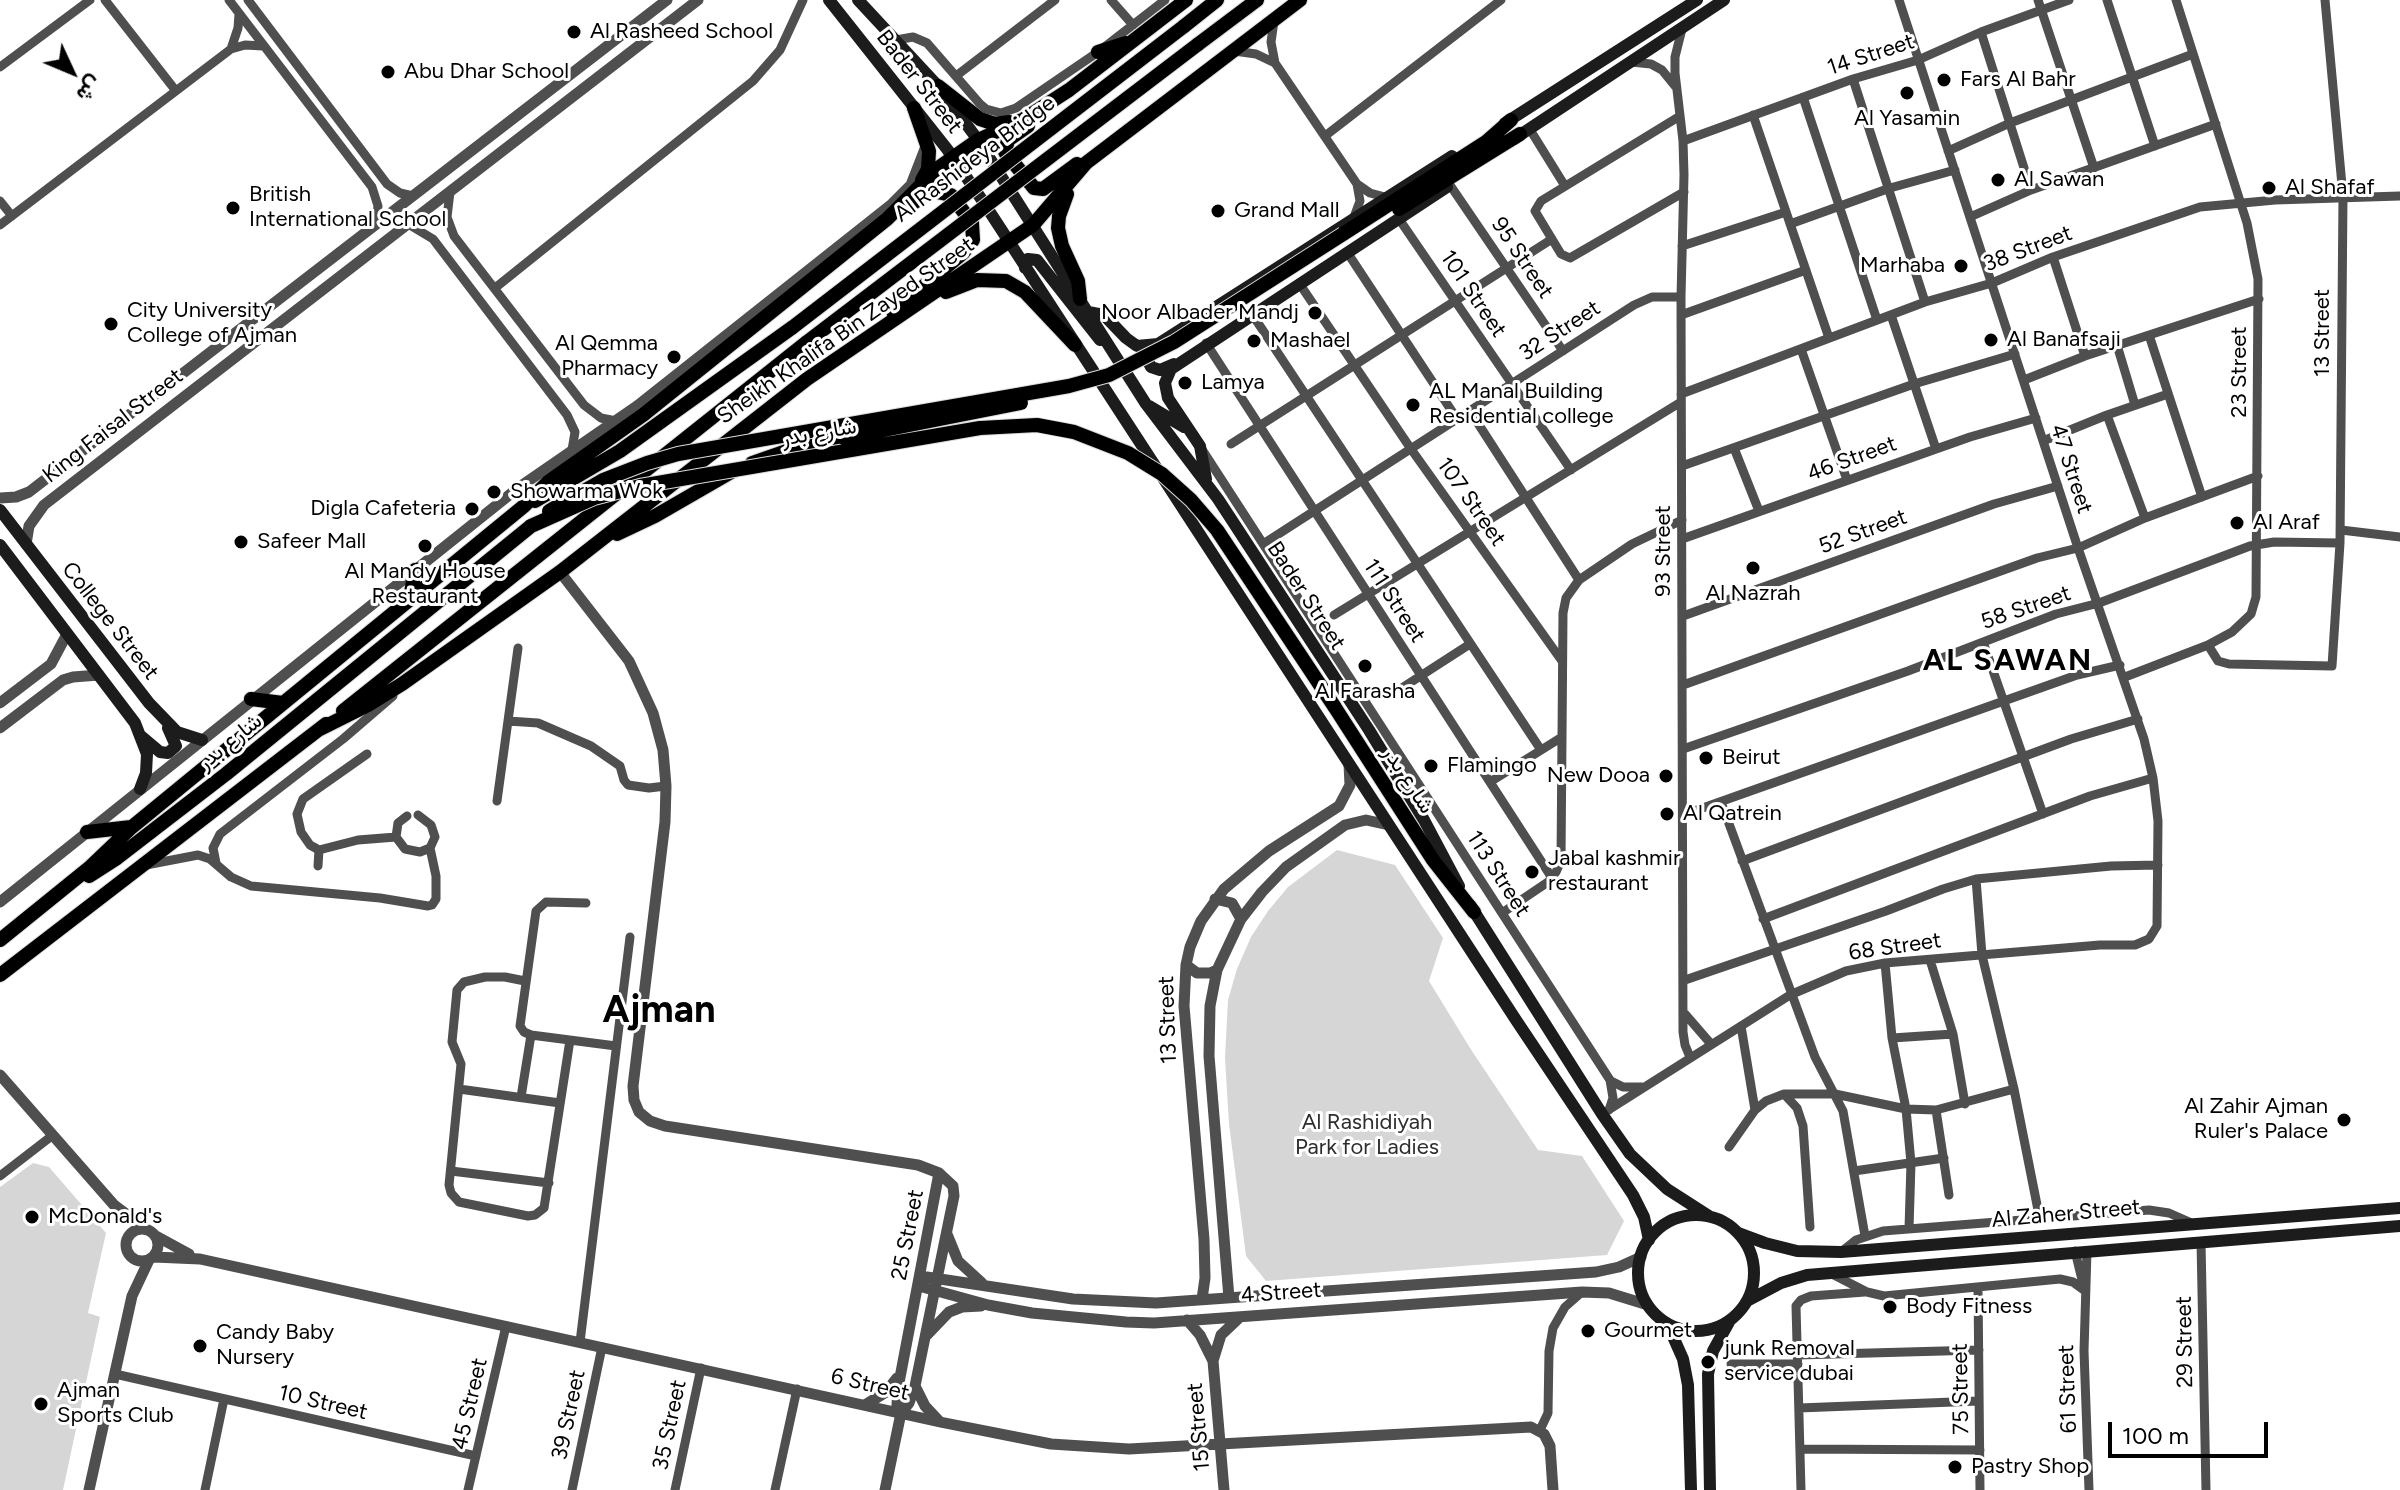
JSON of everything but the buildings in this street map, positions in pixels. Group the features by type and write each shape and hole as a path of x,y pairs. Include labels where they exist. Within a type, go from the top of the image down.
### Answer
{"main road":[{"name":"Bader Street","path":"829,0 953,157 1640,1206 1649,1240"},
{"name":"Bader Street","path":"858,0 938,86 978,140 1146,404 1207,482 1369,730 1424,820 1474,912 1606,1112 1630,1154 1680,1199 1709,1216"},
{"name":"Al Rashideya Bridge","path":"793,327 1217,0"},
{"name":"Al Rashideya Bridge","path":"807,342 1257,0"},
{"name":"Sheikh Khalifa Bin Zayed Street","path":"320,729 368,705 560,572 807,379 1009,243 1033,225 1088,162 1300,0"},
{"path":"1511,120 1486,142 1346,243 1299,283 1176,363 1160,370 1151,367 1148,355 1158,344 1697,0"},
{"path":"531,526 587,487 663,458 1069,386 1109,375 1174,342 1346,243 1399,219 1627,62 1724,0"},
{"name":"Sheikh Khalifa Bin Zayed Street","path":"0,940 66,887 132,827 524,506 561,471 651,409 887,219 953,157 978,140 1024,119 1069,90 1133,33 1176,2"},
{"path":"1098,52 1133,33"},
{"path":"1083,80 1061,104 1012,136 1005,152 1030,185 1038,189 1043,189 1073,165 1114,162"},
{"path":"938,86 974,116 995,124 1017,118 1053,95 1069,90"},
{"path":"914,108 927,141 928,169 915,191"},
{"path":"602,539 655,516 748,464 792,449 1074,394 1109,384 1159,359 1525,131"},
{"path":"1088,162 1062,204 1058,228 1084,305 1104,315 1131,343 1137,346 1158,344"},
{"path":"885,326 899,305 969,247 974,231 962,207 951,195 939,191 925,194 887,219"},
{"path":"1025,268 1028,259 1037,260 1089,329 1112,349"},
{"path":"916,304 977,280 1006,281 1025,292 1075,345"},
{"name":"Sheikh Khalifa Bin Zayed Street","path":"524,506 620,451 793,327"},
{"name":"Sheikh Khalifa Bin Zayed Street","path":"0,975 320,729 807,342"},
{"path":"1176,363 1167,375 1166,391 1196,440 1207,482"},
{"path":"1146,404 1180,424 1196,440"},
{"name":"شارع بدر","path":"66,887 106,866 172,817 531,526 594,498 640,486 990,426 1037,425 1074,432 1111,444 1145,463 1191,500 1217,530 1433,860 1474,912"},
{"name":"College Street","path":"0,510 164,719 184,736 202,740"},
{"name":"College Street","path":"0,545 6,561 135,723 147,763 140,789"},
{"path":"410,598 415,570"},
{"path":"251,699 283,703"},
{"path":"141,736 160,752 166,754 172,751 176,743 164,719"},
{"path":"87,832 132,827"},
{"name":"Al Zaher Street","path":"1738,1233 1797,1251 1841,1252 2400,1208"},
{"path":"1691,1490 1688,1385 1683,1359 1667,1323 1648,1305 1639,1277 1641,1257 1649,1240 1661,1227 1676,1218 1694,1215 1725,1222 1738,1233 1746,1243 1754,1267 1747,1301 1730,1319 1713,1351 1708,1374 1710,1490"},
{"path":"2251,1238 2268,1231 2272,1224 2270,1218"},
{"name":"Al Zaher Street","path":"1747,1301 1768,1288 1794,1278 1830,1273 2400,1226"},
{"path":"1991,1259 1990,1252 1994,1246 2015,1239"},
{"path":"1667,1323 1705,1330 1730,1319"}],"street":[{"path":"0,67 90,0"},
{"path":"105,0 176,91"},
{"path":"229,0 372,187 378,206 375,225"},
{"path":"248,0 387,184 400,193 413,196"},
{"name":"King Faisal Street","path":"0,498 29,492 667,0"},
{"path":"495,288 753,81 780,50 803,0"},
{"path":"956,76 1055,0"},
{"path":"1111,0 1133,33"},
{"path":"1325,136 1501,0"},
{"name":"47 Street","path":"1899,0 2078,548 2125,677 2153,778 2158,821 2157,926 2149,939 2135,945"},
{"name":"14 Street","path":"1683,141 1853,79 1918,60 2040,5 2069,0"},
{"path":"2107,0 2155,146"},
{"name":"23 Street","path":"2125,677 2208,645 2239,627 2251,614 2256,597 2259,299 2252,242 2176,0"},
{"name":"13 Street","path":"2208,645 2213,656 2223,663 2332,666 2341,530 2343,196 2325,0"},
{"name":"King Faisal Street","path":"26,544 29,526 36,513 694,2"},
{"path":"2040,5 2094,168"},
{"path":"231,49 237,35 239,14"},
{"path":"1274,21 1271,42 1275,63 1357,184 1370,193 1385,197"},
{"name":"93 Street","path":"1683,25 1675,57 1684,192 1681,297 1684,1039 1690,1057"},
{"path":"1981,32 2031,190"},
{"path":"896,40 913,37 923,41 986,109 1001,113 1016,108 1098,52"},
{"path":"0,225 231,49 245,45 263,46"},
{"path":"1234,51 1256,54 1275,63"},
{"path":"1948,151 2010,123 2193,54"},
{"path":"1627,62 1651,64 1670,79 1676,89"},
{"path":"1853,79 1925,302"},
{"path":"301,96 313,88"},
{"path":"1803,97 1877,320"},
{"path":"1753,115 1829,338"},
{"path":"1680,116 1541,201 1535,211 1564,256 1573,258 1684,192"},
{"path":"1970,217 2031,190 2216,124"},
{"path":"1525,131 1565,186"},
{"path":"0,902 542,469 616,421 899,198 916,177 927,141"},
{"path":"1790,224 1890,188 1955,170"},
{"path":"1354,217 1360,201 1357,184"},
{"name":"95 Street","path":"1450,185 1563,351"},
{"path":"450,192 447,217 458,241 572,390 595,414 616,421"},
{"name":"38 Street","path":"1334,615 1571,470 1681,398 1801,349 1925,302 1992,283 2053,257 2187,211 2241,202 2400,196"},
{"path":"0,201 12,216"},
{"path":"1682,246 1786,212"},
{"name":"101 Street","path":"1399,219 1571,470"},
{"path":"408,224 427,234 557,401 574,426 576,438 572,450"},
{"path":"1231,444 1552,239"},
{"path":"442,252 449,241 458,241"},
{"path":"1346,243 1401,335 1457,419"},
{"path":"2053,257 2085,356"},
{"path":"1681,315 1806,270"},
{"name":"107 Street","path":"1299,283 1411,449 1562,661"},
{"name":"32 Street","path":"1263,544 1642,300 1662,295 1681,297"},
{"path":"2024,380 2085,356 2259,299"},
{"path":"1252,314 1541,750"},
{"path":"1891,315 1936,449"},
{"path":"2149,335 2202,497"},
{"name":"111 Street","path":"1206,343 1552,878"},
{"path":"2117,345 2135,405"},
{"path":"1801,349 1847,480"},
{"path":"1682,466 1914,384 2015,354"},
{"path":"557,401 564,404 570,401 572,390"},
{"path":"2043,441 2168,394"},
{"path":"1470,411 1579,580"},
{"path":"2107,415 2145,518"},
{"name":"46 Street","path":"1682,539 1936,449 2036,418"},
{"name":"113 Street","path":"1196,440 1610,1080"},
{"path":"1734,448 1759,511"},
{"path":"75,456 76,467 87,472"},
{"path":"1683,685 2037,558 2078,548 2145,518 2258,476"},
{"name":"52 Street","path":"1683,616 1994,504 2058,486"},
{"path":"1502,913 1552,878 1562,854 1562,661 1564,605 1569,592 1579,580 1644,537 1682,520"},
{"path":"2341,530 2400,537"},
{"name":"58 Street","path":"1683,749 2056,614 2099,603 2257,544 2340,543"},
{"path":"560,572 619,645 639,678 659,731 666,786 665,822 633,1086 639,1112 650,1121 665,1126 900,1161 939,1173"},
{"path":"0,703 51,664 67,634"},
{"path":"1983,642 2043,814"},
{"path":"1391,695 1470,644"},
{"path":"497,801 518,648"},
{"path":"1683,815 2077,675 2120,665"},
{"path":"216,863 213,848 220,834 361,724 418,672"},
{"path":"0,728 63,680 99,675"},
{"path":"1742,861 2023,757 2138,719"},
{"path":"508,721 538,723 591,746 620,766 628,785 649,788 666,786"},
{"path":"1490,782 1562,737"},
{"path":"367,754 300,803 297,814 301,832 310,845 319,850 358,840 396,837"},
{"name":"13 Street","path":"1202,1299 1205,1271 1184,1006 1186,965 1194,934 1215,899 1269,851 1339,806 1350,785 1349,763"},
{"path":"1763,919 2043,814 2153,778"},
{"path":"1721,802 1790,995 1820,1070 1835,1094 1845,1119 1865,1236"},
{"path":"407,816 398,823 396,837 401,846 420,852 430,848 435,841 435,833 429,822 418,815"},
{"name":"13 Street","path":"1229,1298 1209,1056 1210,1006 1217,970 1241,919 1273,879 1325,837 1359,821 1373,820 1389,825"},
{"path":"144,865 192,855 205,856 231,877 251,886 428,906 436,899 435,867 430,848"},
{"path":"318,866 319,850"},
{"path":"1685,980 1976,879 2111,866 2158,865"},
{"path":"1976,879 1982,955 2014,1089 2040,1220"},
{"path":"1215,899 1232,903 1241,919"},
{"path":"586,903 551,901 538,907 534,916 520,1022 524,1032 531,1035 616,1046"},
{"path":"580,1342 630,937"},
{"name":"68 Street","path":"1606,1112 1790,995 1846,971 1885,963 2100,945 2135,945"},
{"path":"1930,960 1953,1034 1965,1104"},
{"path":"1885,963 1892,1038 1906,1109 1911,1163 1909,1229"},
{"path":"0,987 14,964"},
{"path":"1186,965 1197,973 1217,970"},
{"path":"525,981 485,977 464,982 457,990 452,1042 461,1059 450,1189 459,1202 528,1216 544,1208 570,1040"},
{"path":"1685,1014 1711,1044"},
{"path":"1741,1026 1755,1110"},
{"path":"1892,1038 1953,1034"},
{"path":"521,1097 531,1035"},
{"path":"0,1076 114,1205 127,1248 132,1296"},
{"path":"1606,1112 1614,1092 1610,1080"},
{"path":"1610,1080 1623,1087 1646,1086"},
{"path":"459,1089 560,1103"},
{"path":"1729,1147 1755,1110 1766,1101 1784,1094 1835,1094 1906,1109 1936,1110 2014,1089"},
{"path":"1784,1094 1797,1108 1803,1126 1810,1227"},
{"path":"1936,1110 1949,1195"},
{"path":"0,1176 53,1135"},
{"path":"1854,1171 1944,1158"},
{"path":"451,1171 549,1183"},
{"name":"25 Street","path":"885,1490 901,1413 897,1398 901,1370 939,1173 951,1182 954,1191 915,1386 909,1403 901,1413"},
{"name":"6 Street","path":"114,1205 151,1232 200,1259"},
{"path":"1841,1252 1865,1236 1909,1229 2149,1210 2169,1213 2194,1224"},
{"path":"946,1229 958,1261 974,1278 994,1289"},
{"path":"89,1490 132,1296 159,1247 151,1232 136,1230 127,1248"},
{"name":"29 Street","path":"2201,1242 2206,1490"},
{"path":"127,1248 140,1262 152,1259"},
{"name":"61 Street","path":"2081,1251 2089,1490"},
{"name":"4 Street","path":"935,1285 1104,1302 1156,1303 1596,1272 1619,1267 1641,1257"},
{"name":"6 Street","path":"152,1259 200,1259 940,1422 1025,1440 1077,1447 1129,1449 1220,1445 1526,1426 1540,1430"},
{"path":"1830,1273 1867,1292"},
{"path":"1801,1490 1796,1306 1801,1300 1811,1296 1867,1292 1894,1296 2064,1279 2084,1289"},
{"name":"4 Street","path":"920,1281 988,1305 1099,1321 1154,1323 1582,1292 1622,1295 1648,1305"},
{"name":"75 Street","path":"1978,1287 1980,1490"},
{"path":"1553,1490 1550,1446 1540,1430 1548,1413 1549,1351 1553,1328 1565,1307 1582,1292"},
{"path":"925,1337 949,1312 962,1307 988,1305"},
{"name":"15 Street","path":"1213,1361 1221,1335 1241,1316"},
{"name":"15 Street","path":"1187,1320 1203,1340 1213,1361 1224,1490"},
{"name":"45 Street","path":"468,1490 506,1326"},
{"name":"39 Street","path":"572,1490 602,1347"},
{"path":"1731,1364 1979,1350"},
{"name":"35 Street","path":"675,1490 701,1368"},
{"path":"865,1405 886,1392 901,1370"},
{"name":"10 Street","path":"115,1374 476,1456"},
{"path":"915,1386 925,1406 940,1422"},
{"path":"775,1490 797,1389"},
{"path":"205,1490 224,1399"},
{"path":"1799,1408 1979,1401"},
{"path":"1800,1449 1980,1450"}],"green space":[{"name":"Al Rashidiyah Park for Ladies","path":"1337,850 1395,865 1443,938 1429,981 1470,1048 1538,1150 1582,1156 1624,1221 1607,1255 1266,1281 1246,1256 1229,1124 1225,1058 1228,1000 1251,937 1268,911 1288,887"},
{"name":"Ajman Sports Club","path":"33,1163 49,1167 106,1233 88,1313 100,1317 63,1490 0,1490 0,1187"}],"place":[{"name":"Al Rasheed School","path":"574,32"},
{"name":"Abu Dhar School","path":"388,72"},
{"name":"Fars Al Bahr","path":"1944,80"},
{"name":"Al Yasamin","path":"1907,93"},
{"name":"Al Sawan","path":"1998,180"},
{"name":"Al Shafaf","path":"2269,188"},
{"name":"British International School","path":"233,208"},
{"name":"Grand Mall","path":"1218,211"},
{"name":"Marhaba","path":"1961,266"},
{"name":"Noor Albader Mandj","path":"1315,313"},
{"name":"City University College of Ajman","path":"111,324"},
{"name":"Al Banafsaji","path":"1991,340"},
{"name":"Mashael","path":"1254,341"},
{"name":"Al Qemma Pharmacy","path":"674,357"},
{"name":"Lamya","path":"1185,383"},
{"name":"AL Manal Building Residential college","path":"1413,405"},
{"name":"Showarma Wok","path":"494,492"},
{"name":"Digla Cafeteria","path":"472,509"},
{"name":"Al Araf","path":"2237,523"},
{"name":"Safeer Mall","path":"241,542"},
{"name":"Al Mandy House Restaurant","path":"425,546"},
{"name":"Al Nazrah","path":"1753,568"},
{"name":"Al Farasha","path":"1365,666"},
{"name":"Beirut","path":"1706,758"},
{"name":"Flamingo","path":"1431,766"},
{"name":"New Dooa","path":"1666,776"},
{"name":"Al Qatrein","path":"1667,814"},
{"name":"Jabal kashmir restaurant","path":"1532,872"},
{"name":"Al Zahir Ajman Ruler's Palace","path":"2344,1120"},
{"name":"McDonald's","path":"32,1217"},
{"name":"Body Fitness","path":"1890,1307"},
{"name":"Gourmet","path":"1588,1331"},
{"name":"Candy Baby Nursery","path":"200,1346"},
{"name":"junk Removal service dubai","path":"1708,1362"},
{"name":"Ajman Sports Club","path":"41,1404"},
{"name":"Pastry Shop","path":"1955,1467"}],"district":[{"name":"AL SAWAN","path":"2008,661"},
{"name":"Ajman","path":"659,1011"}]}
